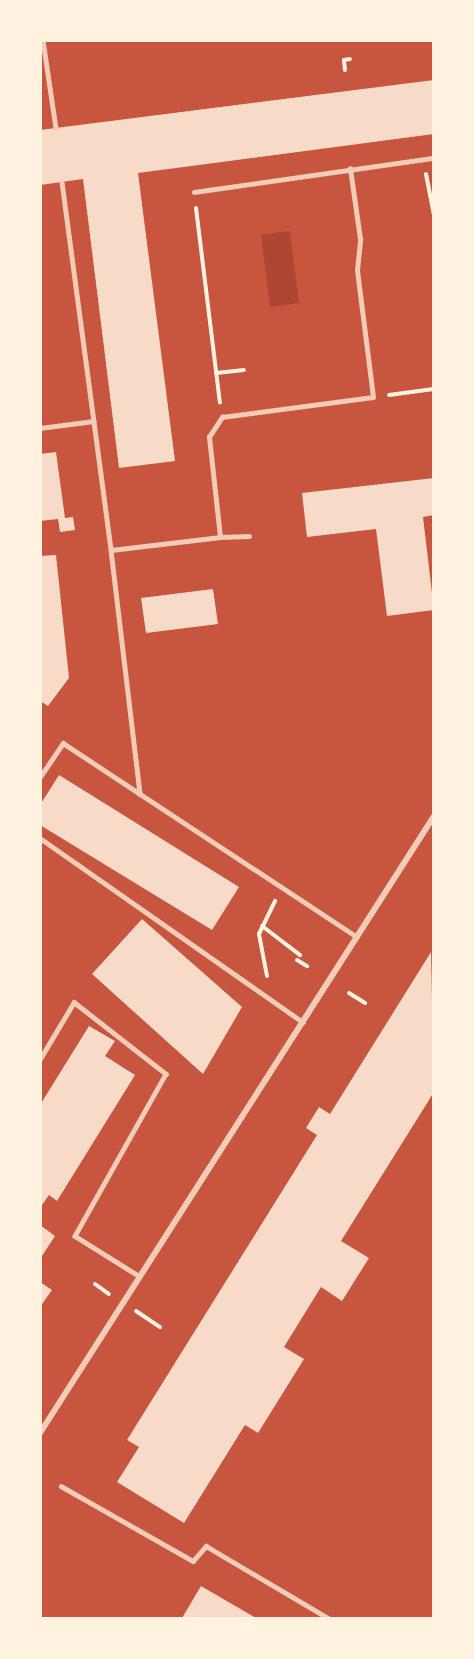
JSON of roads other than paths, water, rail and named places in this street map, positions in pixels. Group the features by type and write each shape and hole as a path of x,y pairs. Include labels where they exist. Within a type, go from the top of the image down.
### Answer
{"street":[{"path":"40,1433 434,816"}],"lane":[{"path":"43,40 56,128"},
{"path":"194,192 434,158"},
{"path":"220,537 209,437 222,417 373,397 357,270 360,239 351,169"},
{"path":"62,182 111,550 140,794"},
{"path":"40,428 93,421"},
{"path":"111,550 220,537 249,536"},
{"path":"40,777 63,742 357,937"},
{"path":"40,764 47,768"},
{"path":"40,838 303,1022"},
{"path":"40,1059 74,1002 166,1074 75,1236 139,1276"},
{"path":"61,1486 193,1561 206,1546 328,1618"}]}
